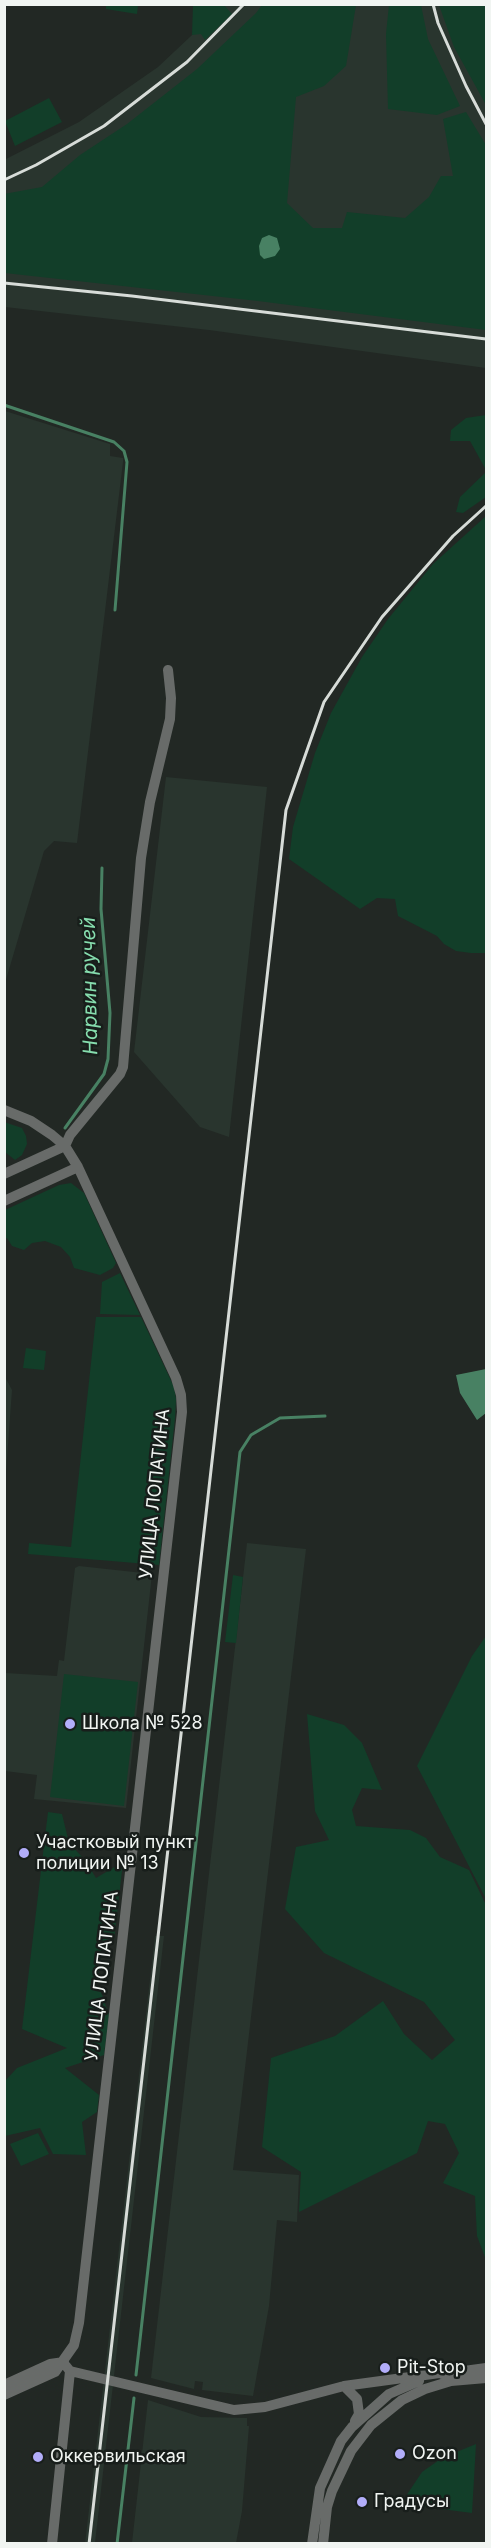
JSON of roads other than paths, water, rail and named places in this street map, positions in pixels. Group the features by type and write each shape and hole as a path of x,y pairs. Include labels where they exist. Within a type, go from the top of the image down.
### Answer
{"street":[{"path":"4,1174 65,1146 70,1135 120,1074 123,1067 141,858 150,802 170,719 171,698 168,670"},
{"path":"4,1110 31,1121 65,1146"},
{"name":"УЛИЦА ЛОПАТИНА","path":"52,2544 67,2367 79,2323 182,1412 182,1395 176,1378 78,1167 65,1146"},
{"path":"4,1201 78,1167"},
{"path":"4,2385 50,2364 234,2410 265,2407 344,2386 486,2368"},
{"path":"4,2395 67,2367"},
{"path":"352,2427 389,2394 417,2381 447,2373"},
{"path":"323,2544 327,2507 335,2484 351,2451 371,2425 402,2400 425,2389 451,2381 486,2378"},
{"path":"312,2544 320,2488 333,2456 359,2414 357,2399 344,2386"}],"waterway":[{"name":"Нарвин ручей","path":"4,405 114,442 124,451 127,462 115,610"},
{"name":"Нарвин ручей","path":"65,1128 104,1074 108,1059 110,1013 101,909 102,868"},
{"path":"136,2375 240,1452 251,1435 280,1418 325,1416"},
{"path":"117,2544 134,2398"}],"railway":[{"path":"4,180 36,165 104,126 187,62 244,4"},
{"path":"433,4 438,23 486,124"},
{"path":"4,283 132,296 486,339"},
{"path":"89,2544 286,810 324,702 382,617 453,536 486,506"}],"place":[{"name":"Школа № 528","path":"70,1724"},
{"name":"Участковый пункт полиции № 13","path":"24,1853"},
{"name":"Pit-Stop","path":"385,2368"},
{"name":"Ozon","path":"400,2454"},
{"name":"Оккервильская","path":"38,2457"},
{"name":"Градусы","path":"362,2502"}]}
